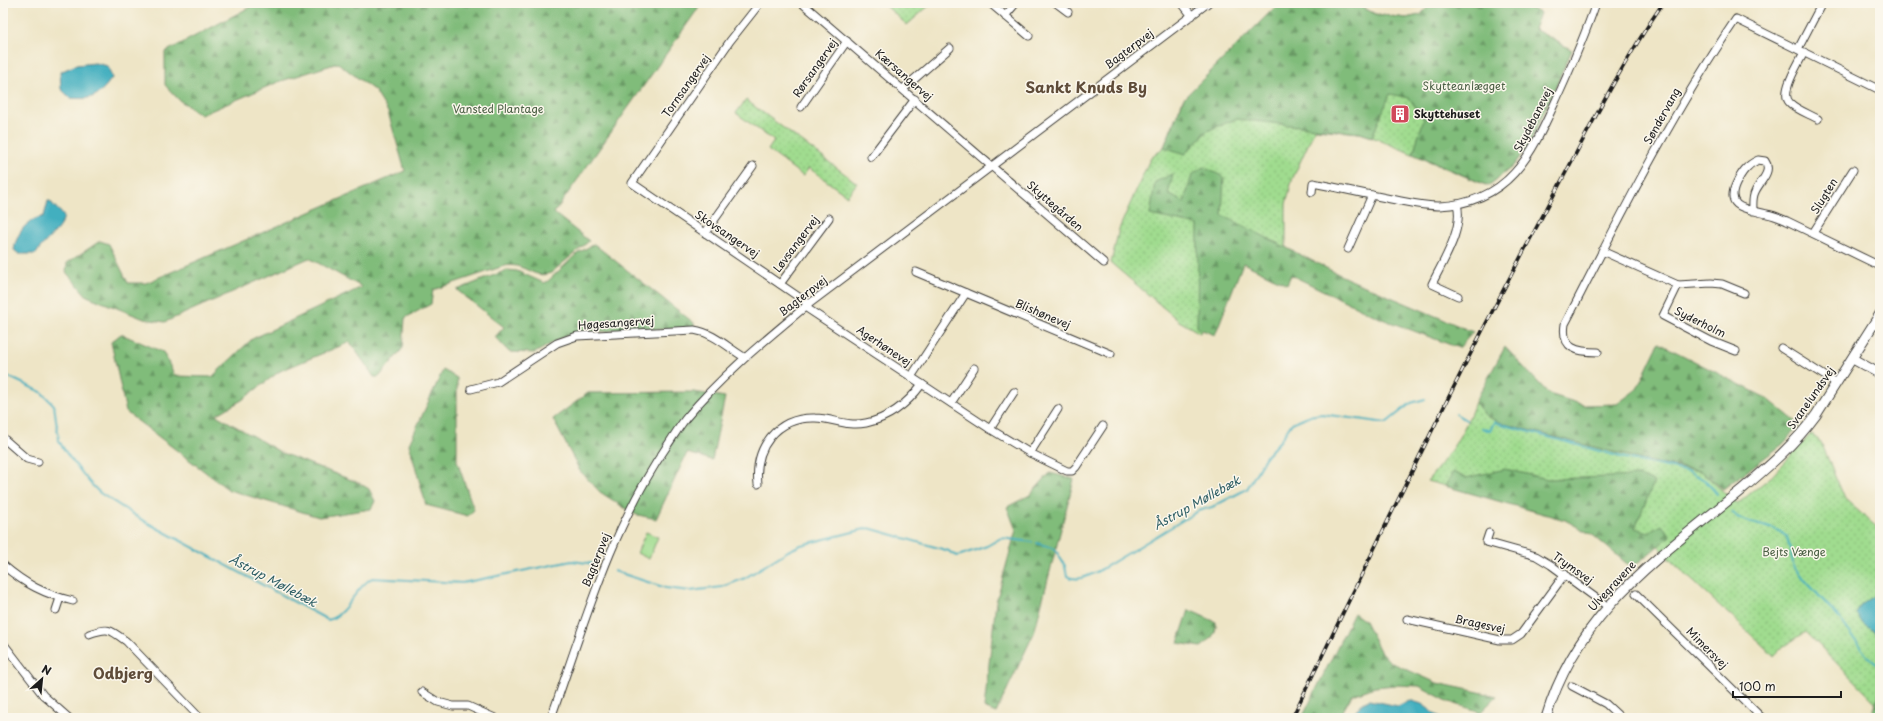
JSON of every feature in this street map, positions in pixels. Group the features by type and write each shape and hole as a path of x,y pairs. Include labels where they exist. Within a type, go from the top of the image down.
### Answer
{"street":[{"name":"Tornsangervej","path":"632,183 730,41 760,3"},
{"name":"Kærsangervej","path":"802,3 991,165"},
{"path":"990,3 1029,36"},
{"path":"1005,16 1016,3"},
{"path":"1056,3 1068,12"},
{"path":"1182,3 1192,16"},
{"name":"Bagterpvej","path":"551,718 611,549 632,503 650,471 685,420 717,384 744,357 807,305 1208,3"},
{"name":"Skydebanevej","path":"1312,192 1313,183 1418,204 1438,206 1457,204 1488,193 1506,180 1526,160 1541,134 1596,3"},
{"path":"1818,119 1791,104 1786,98 1785,91 1822,3"},
{"name":"Søndervang","path":"1598,352 1583,352 1570,346 1564,332 1564,324 1688,92 1736,19 1880,90"},
{"name":"Rørsangervej","path":"801,107 847,41"},
{"path":"904,90 950,48"},
{"path":"871,157 915,99"},
{"path":"1754,211 1755,192 1768,168 1765,161 1758,160 1744,170 1733,192 1734,201 1738,207 1754,211 1772,215 1813,233 1880,266"},
{"name":"Skyttegården","path":"991,165 1104,263"},
{"path":"705,233 753,166"},
{"name":"Slugten","path":"1813,233 1853,170"},
{"name":"Skovsangervej","path":"632,183 780,284 807,305"},
{"path":"1348,249 1372,195"},
{"path":"1457,204 1460,213 1456,233 1432,284 1458,296"},
{"name":"Løvsangervej","path":"780,284 829,218"},
{"path":"1602,251 1678,286 1711,283 1722,284 1744,293"},
{"name":"Blishønevej","path":"916,272 1111,354"},
{"name":"Syderholm","path":"1678,286 1663,316 1711,341 1736,351"},
{"path":"911,377 966,293"},
{"name":"Agerhønevej","path":"807,305 911,377 990,429 1030,453 1067,471 1072,471 1076,467 1103,426"},
{"name":"Svanelundsvej","path":"1730,498 1783,454 1804,431 1853,359 1880,314"},
{"name":"Høgesangervej","path":"470,389 498,382 557,343 577,336 694,330 703,332 718,339 744,357"},
{"path":"1781,348 1836,383"},
{"path":"1853,359 1880,374"},
{"path":"951,403 974,368"},
{"path":"758,484 758,462 762,451 767,441 784,426 805,418 816,418 852,424 879,419 904,405 922,384"},
{"path":"990,429 1014,392"},
{"path":"1030,453 1058,409"},
{"path":"3,438 27,459 38,462"},
{"name":"Ulvegravene","path":"1546,718 1570,661 1584,636 1607,606 1638,574 1730,498"},
{"name":"Trymsvej","path":"1489,532 1486,542 1536,556 1565,574 1607,606"},
{"path":"3,565 21,580 38,590 73,601"},
{"name":"Bragesvej","path":"1407,619 1500,640 1512,640 1521,634 1565,574"},
{"name":"Mimersvej","path":"1636,594 1762,718"},
{"path":"56,610 60,598"},
{"path":"89,634 104,629 114,632 126,642 200,718"},
{"path":"3,643 43,694 69,718"},
{"path":"1572,686 1606,704 1621,718"},
{"path":"422,692 438,702 453,706 468,706 495,718"}],"green space":[{"name":"Vansted Plantage","path":"247,3 702,3 554,213 589,241 551,273 542,275 512,265 433,290 431,304 405,318 403,348 379,377 374,377 350,342 280,371 242,400 216,415 282,453 359,483 369,489 375,501 371,509 319,517 229,490 126,412 111,342 121,334 163,352 175,376 212,377 252,339 362,287 309,258 165,322 144,319 87,296 66,272 67,263 100,241 109,244 128,283 146,283 405,171 388,112 375,91 338,63 278,82 201,115 179,100 165,85 165,52 250,7"},
{"path":"883,3 932,3 907,25"},
{"name":"Skytteanlægget","path":"1279,3 1355,3 1375,14 1406,18 1420,15 1432,3 1519,3 1540,13 1534,29 1572,50 1529,145 1513,166 1488,186 1360,133 1315,129 1292,180 1286,204 1286,247 1243,263 1228,257 1200,333 1179,321 1111,263 1119,229 1150,159 1164,147 1184,98"},
{"name":"Skytteanlægget","path":"1279,3 1355,3 1375,14 1406,18 1420,15 1432,3 1519,3 1540,13 1534,29 1572,50 1529,145 1513,166 1488,186 1413,153 1424,119 1409,98 1390,94 1372,137 1360,133 1236,119 1207,131 1185,154 1164,147 1184,98"},
{"path":"746,100 857,183 847,196 809,168 803,176 768,150 774,141 736,113"},
{"path":"1203,167 1224,177 1222,215 1346,278 1473,332 1459,348 1382,319 1291,275 1287,284 1243,263 1215,335 1197,328 1198,225 1150,215 1155,182 1173,174 1168,194 1184,202 1192,175"},
{"path":"594,244 694,323 694,328 579,332 561,338 535,353 509,352 495,337 504,327 457,290 507,270 517,271 544,283 578,253"},
{"path":"1659,343 1768,399 1800,425 1783,444 1723,489 1701,471 1656,463 1501,423 1486,416 1475,402 1505,347 1549,394 1584,405 1617,404 1637,389"},
{"path":"443,370 457,378 457,461 474,510 468,516 426,505 409,444"},
{"path":"694,392 725,397 712,460 687,453 656,519 634,514 600,492 580,471 553,419 588,393"},
{"name":"Bejts Vænge","path":"1475,402 1486,416 1501,423 1666,466 1701,471 1737,504 1772,476 1811,434 1821,442 1845,499 1880,530 1880,695 1875,702 1806,632 1784,646 1774,656 1669,559 1658,545 1427,481 1455,444 1466,424"},
{"path":"1505,469 1548,479 1640,476 1654,482 1635,528 1649,532 1662,525 1670,536 1632,568 1594,536 1565,520 1445,486 1453,472 1466,478"},
{"path":"1050,473 1074,479 1034,633 996,713 984,708 996,602 1016,530 1007,507 1030,495"},
{"path":"646,532 658,537 649,559 637,553"},
{"path":"1189,610 1216,622 1214,634 1201,647 1178,643"},
{"path":"1354,613 1365,621 1380,651 1390,662 1437,683 1497,696 1481,712 1449,702 1419,686 1395,685 1375,687 1352,695 1339,718 1302,718"},
{"path":"1880,693 1880,718 1869,718"}],"water":[{"path":"95,63 108,66 112,78 99,93 90,98 70,98 61,89 60,72 76,65"},
{"path":"48,201 50,201 63,215 64,217 62,223 36,254 19,254 14,250 18,236 27,224 36,218 44,216"},
{"path":"1880,592 1880,636 1863,624 1856,613 1861,605"},
{"path":"1369,700 1398,706 1409,700 1422,704 1441,718 1354,718 1359,707"}],"waterway":[{"name":"Åstrup Møllebæk","path":"3,374 41,392 54,405 59,441 67,454 100,493 144,521 328,620 340,613 360,588 372,578 462,583 572,561 595,564"},
{"name":"Åstrup Møllebæk","path":"1037,543 1055,549 1065,566 1067,576 1076,579 1085,577 1102,569 1198,511 1212,507 1247,489 1266,456 1280,441 1292,423 1308,416 1322,414 1386,423 1411,403 1425,399"},
{"name":"Åstrup Møllebæk","path":"1456,414 1466,420"},
{"path":"1482,428 1490,431 1494,422 1625,458 1690,472 1706,481 1717,494"},
{"path":"1731,512 1737,517 1751,523 1774,529 1787,536 1794,568 1840,619 1867,656 1880,667"},
{"name":"Åstrup Møllebæk","path":"614,571 666,588 690,591 722,587 745,578 788,551 801,545 869,528 949,551 958,556 987,546 1001,538 1032,542"}],"railway":[{"path":"1292,718 1420,454 1486,323 1606,96 1663,3"}],"place":[{"name":"Skyttehuset","path":"1400,114"}],"district":[{"name":"Sankt Knuds By","path":"1086,88"},
{"name":"Odbjerg","path":"123,674"}]}
